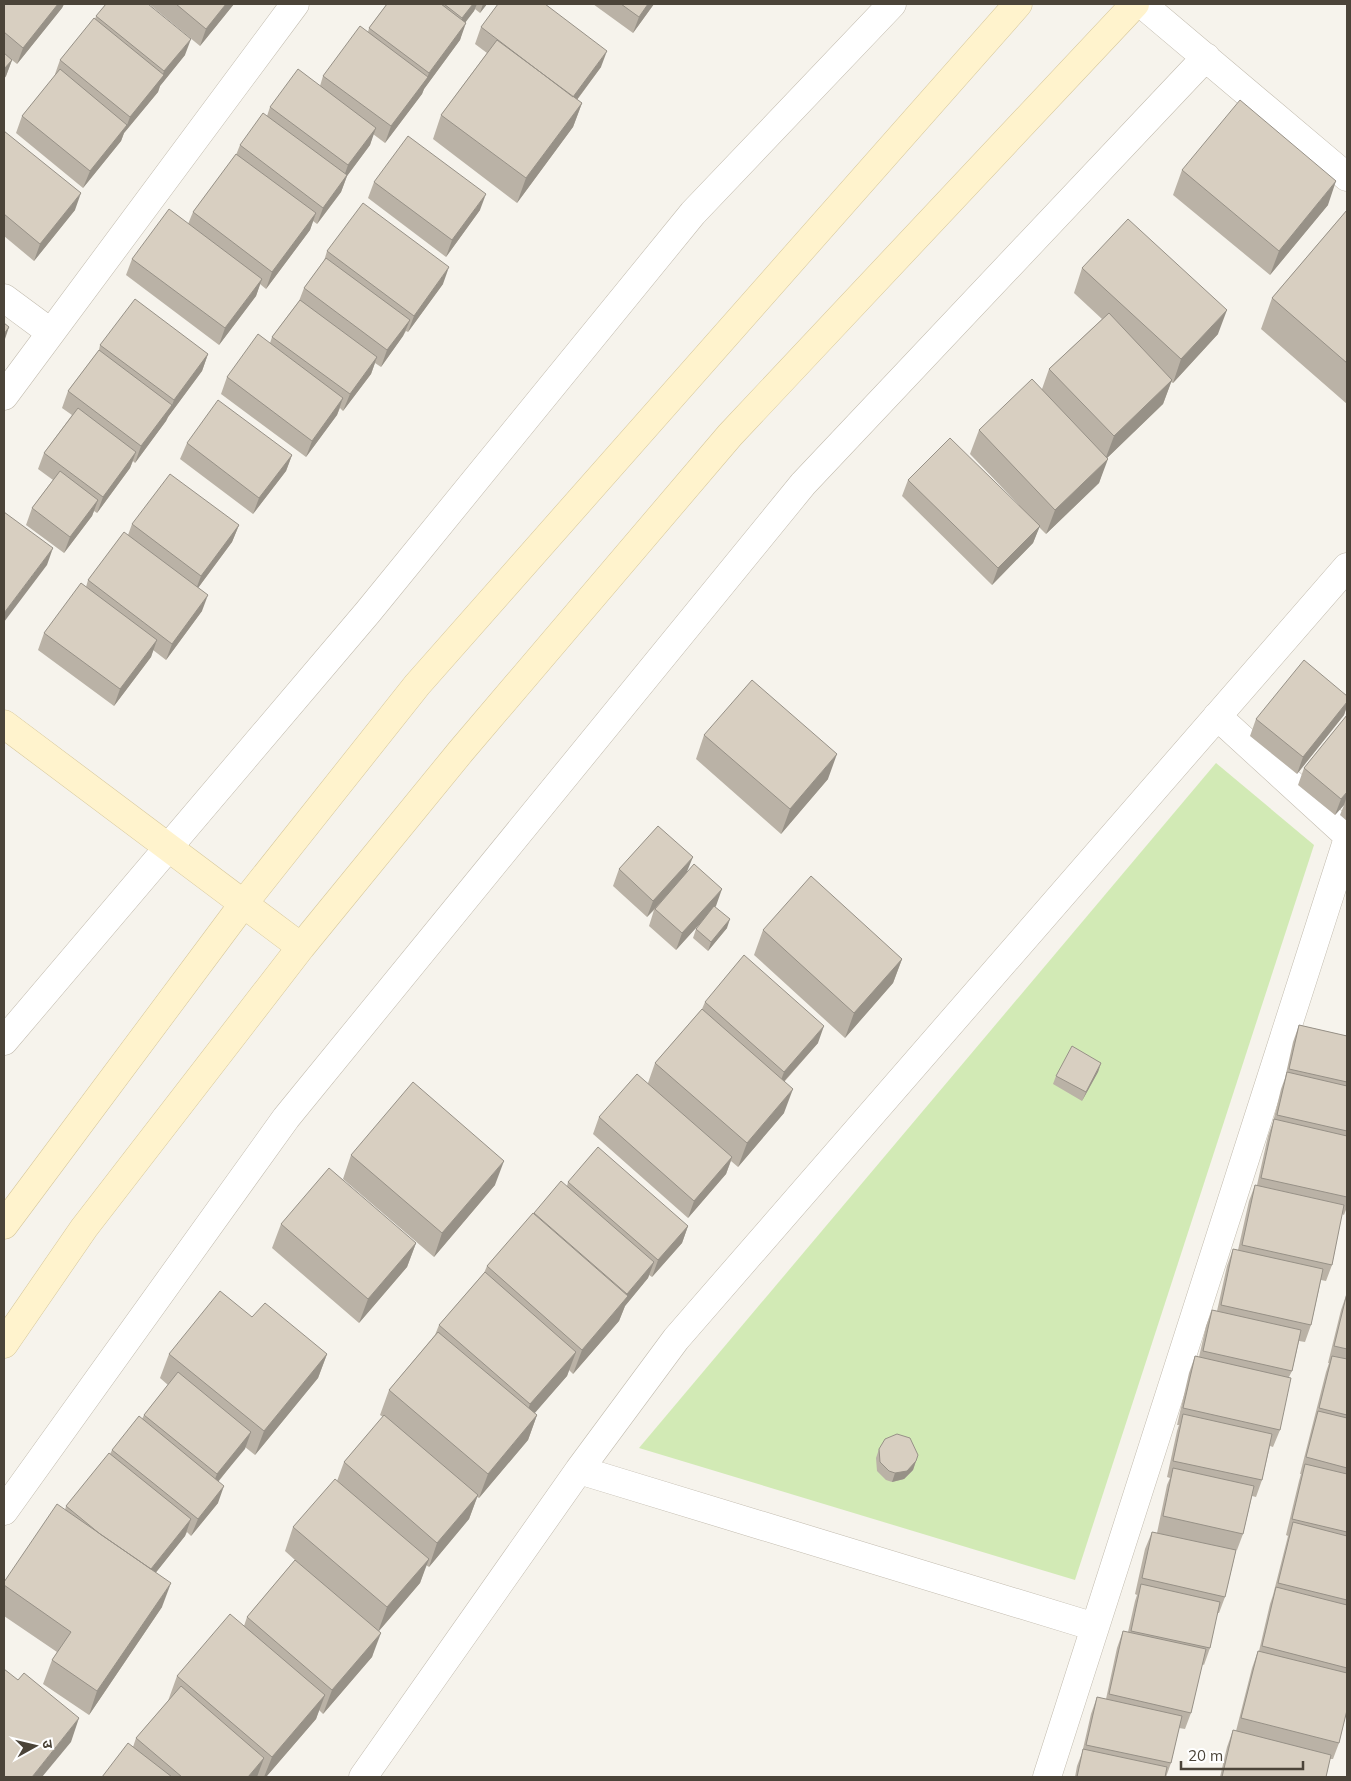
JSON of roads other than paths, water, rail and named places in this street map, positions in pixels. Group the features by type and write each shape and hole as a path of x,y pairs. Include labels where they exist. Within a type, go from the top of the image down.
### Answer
{"street":[{"path":"4,396 295,4"},
{"path":"4,1041 368,612 694,213 892,4"},
{"path":"4,1224 244,903 417,685 1018,4"},
{"path":"4,1344 84,1228 301,947 461,751 730,436 1135,4"},
{"path":"1142,4 1347,177"},
{"path":"4,1511 286,1118 803,484 1206,57"},
{"path":"4,298 50,332"},
{"path":"363,1777 579,1470 676,1339 1347,567"},
{"path":"1217,716 1347,835"},
{"path":"4,724 301,947"},
{"path":"1047,1777 1347,841"},
{"path":"579,1470 1095,1627"}]}
